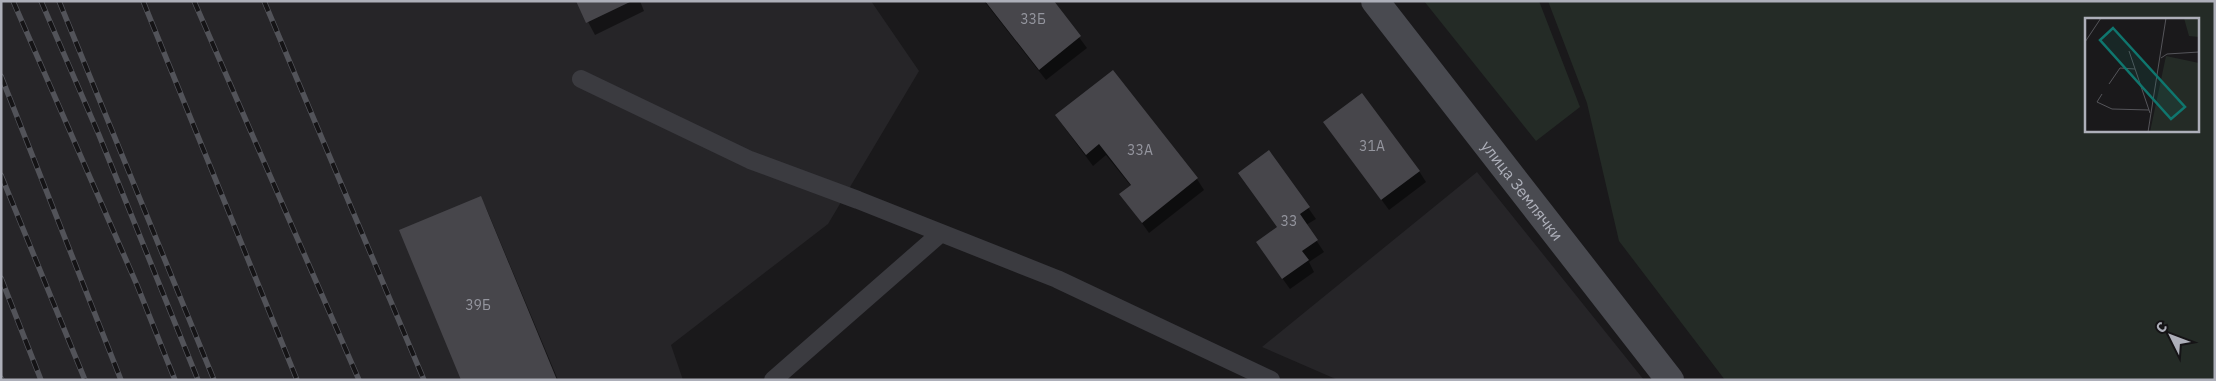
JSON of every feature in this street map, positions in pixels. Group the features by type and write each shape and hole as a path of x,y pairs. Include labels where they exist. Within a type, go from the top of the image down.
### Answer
{"street":[{"name":"улица Землячки","path":"1374,1 1670,380"}],"lane":[{"path":"581,79 750,160 1057,279 1271,380"},
{"path":"772,380 942,233"}],"shaded area":[{"path":"1,1 871,1 919,71 828,224 671,345 683,380 1,380"},
{"path":"1424,1 1539,1 1580,107 1536,141"},
{"path":"1548,1 2215,1 2215,380 1725,380 1619,241 1587,103"},
{"path":"1477,172 1644,380 1338,380 1262,347"}],"building":[{"path":"576,1 632,1 586,23"},
{"path":"985,1 1054,1 1081,36 1039,70"},
{"path":"1113,70 1198,178 1142,223 1119,194 1131,185 1099,144 1086,155 1055,115"},
{"path":"1362,93 1420,171 1381,200 1323,122"},
{"path":"1269,150 1310,207 1300,214 1318,240 1302,251 1309,260 1282,279 1256,242 1277,227 1238,173"},
{"path":"481,196 557,380 461,380 399,230"}],"railway":[{"path":"13,1 137,285 175,380"},
{"path":"41,1 99,135 198,380"},
{"path":"59,1 214,380"},
{"path":"143,1 297,380"},
{"path":"194,1 359,380"},
{"path":"264,1 424,380"},
{"path":"1,76 121,380"},
{"path":"1,175 85,380"},
{"path":"1,278 41,380"}]}
